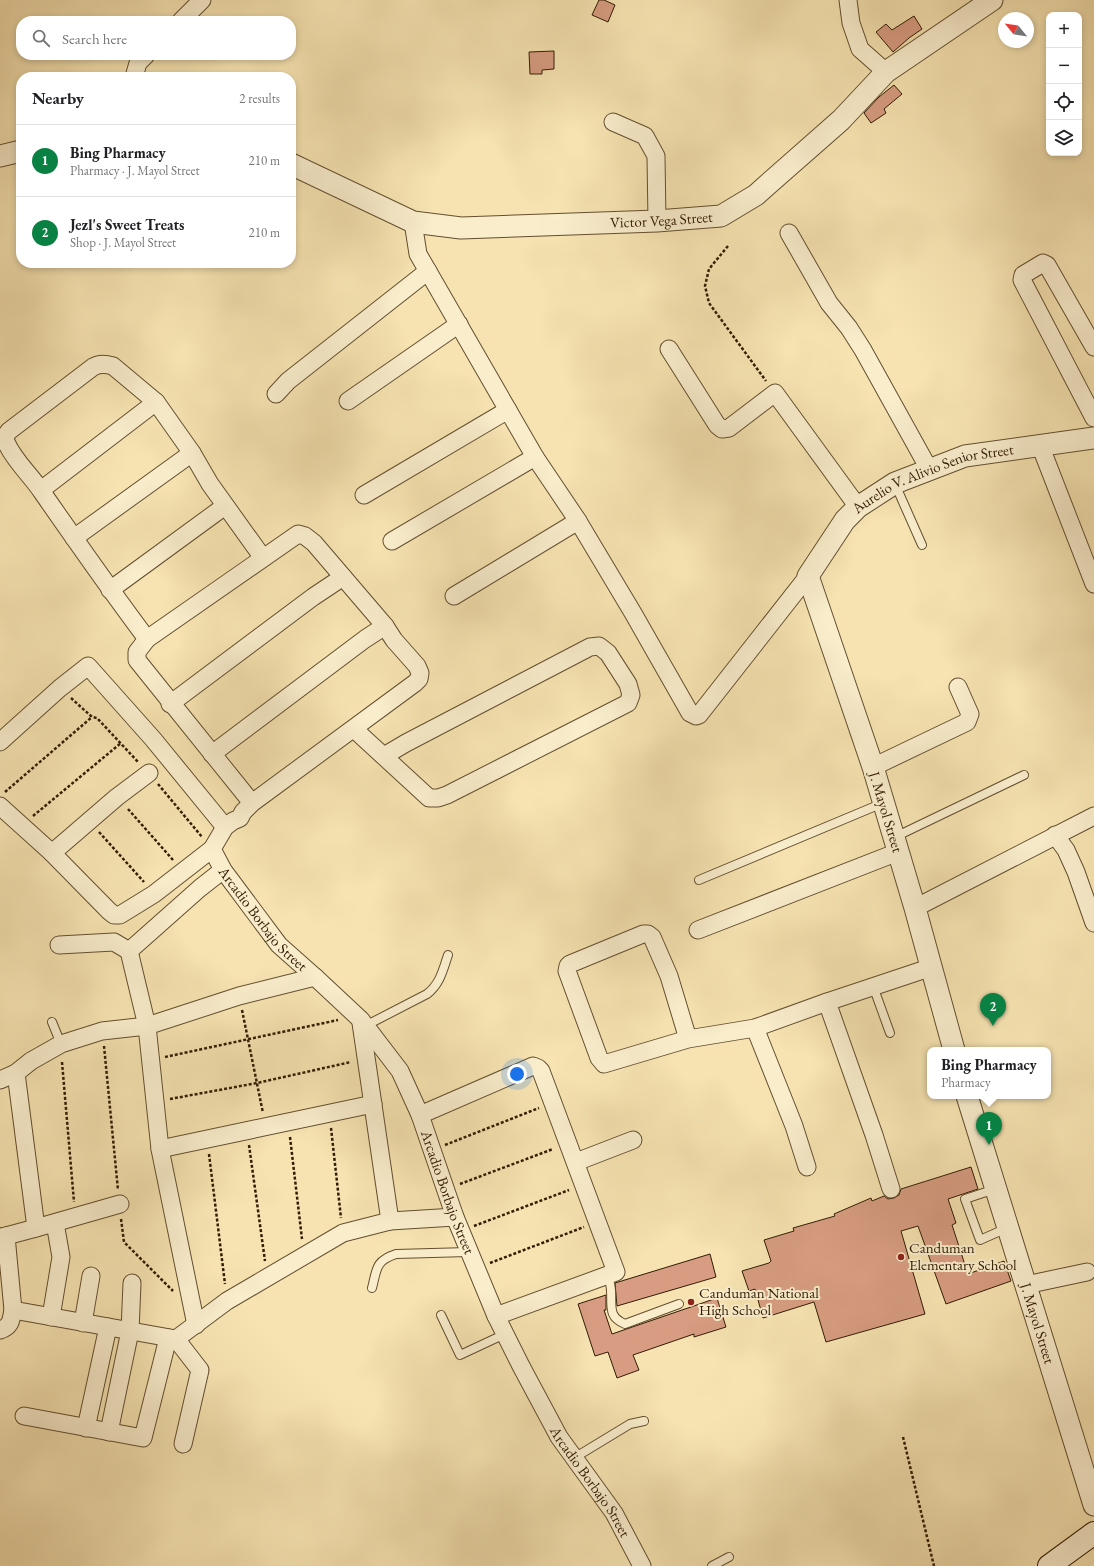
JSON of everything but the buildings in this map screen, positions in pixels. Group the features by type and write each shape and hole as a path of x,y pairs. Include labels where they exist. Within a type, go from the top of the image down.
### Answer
{"main road":[{"path":"1049,1566 1091,1540"}],"street":[{"path":"186,16 202,0"},
{"path":"848,0 851,23 860,49 886,72"},
{"name":"Victor Vega Street","path":"296,166 413,222 462,228 657,221 721,216 756,195 841,120 886,72 992,0"},
{"path":"135,72 138,63 141,60"},
{"path":"613,122 645,136 656,156 657,221"},
{"path":"0,156 16,152"},
{"path":"413,222 418,254 535,457 578,521 690,713 696,716 699,715 808,576"},
{"path":"789,233 830,303 863,350 929,469"},
{"path":"1094,347 1047,265 1042,263 1023,275 1022,280 1094,418"},
{"path":"276,394 288,381 428,271"},
{"path":"348,401 459,324"},
{"path":"669,349 717,425 722,429 730,428 774,393 858,507"},
{"path":"147,639 110,590 41,490 21,465 6,441 6,436 9,431 98,364 113,366 156,402 192,452 210,484 225,506 263,558"},
{"path":"41,490 156,402"},
{"path":"364,495 508,410"},
{"name":"Aurelio V. Alivio Senior Street","path":"808,576 836,530 845,520 858,507 895,483 965,456 1094,438"},
{"path":"1040,445 1094,584"},
{"path":"74,538 192,452"},
{"path":"392,541 535,457"},
{"path":"110,590 225,506"},
{"path":"454,596 578,521"},
{"path":"0,806 52,853 109,911 114,915 120,915 154,894 212,849 238,816 419,679 420,673 417,666 394,640 385,626 314,543 305,536 298,534 147,639 137,652 137,660 170,704 212,754 238,816"},
{"name":"J. Mayol Street","path":"808,576 884,803 932,967 953,1047"},
{"path":"170,704 313,597 343,577"},
{"path":"212,754 365,639 385,626"},
{"path":"354,729 429,798 438,798 447,795 628,702 631,695 628,684 608,653 599,646 590,647 406,743 384,756"},
{"path":"0,742 60,688 88,666 153,739 238,816"},
{"path":"873,768 967,722 970,714 958,687"},
{"path":"52,853 90,822 117,797 149,773"},
{"path":"915,908 1094,816"},
{"path":"1055,835 1066,850 1076,872 1094,923"},
{"path":"698,930 896,844"},
{"name":"Arcadio Borbajo Street","path":"212,849 223,870 279,945 315,977 360,1021 400,1071 420,1114 468,1252 496,1316 559,1437 614,1513 642,1566"},
{"path":"129,951 200,888 223,870"},
{"path":"688,1039 669,976 652,937 648,934 643,934 568,966 567,971 599,1058 604,1064 688,1039 755,1028 873,986 932,967"},
{"path":"59,946 114,942 129,951 146,1026 156,1102 160,1149 196,1325"},
{"path":"0,1080 16,1073 31,1061 61,1044 102,1031 146,1026 239,996 315,977"},
{"path":"827,1002 874,1135 891,1189"},
{"path":"360,1021 390,1221"},
{"path":"755,1028 794,1126 807,1168"},
{"path":"420,1114 533,1066 541,1071 576,1162 616,1272 496,1316"},
{"path":"16,1073 36,1228"},
{"name":"J. Mayol Street","path":"968,1099 1094,1505"},
{"path":"160,1149 373,1104"},
{"path":"576,1162 633,1140"},
{"path":"0,1330 8,1327 11,1323 13,1310 3,1236 120,1204"},
{"path":"24,1416 143,1438 172,1339 196,1325 227,1300 343,1233 390,1221 458,1224"},
{"path":"51,1317 61,1257 55,1222"},
{"path":"1026,1285 1087,1272"},
{"path":"83,1323 90,1276"},
{"path":"109,1432 130,1331 132,1283"},
{"path":"13,1310 172,1339 200,1370 183,1444"},
{"path":"86,1428 108,1327"}],"lane":[{"path":"895,483 922,545"},
{"path":"896,844 905,833 1024,775"},
{"path":"699,880 884,803"},
{"path":"360,1021 427,994 434,988 440,979 448,955"},
{"path":"873,986 890,1033"},
{"path":"52,1022 61,1044"},
{"path":"996,1189 965,1199 980,1240 1008,1228"},
{"path":"372,1288 378,1264 386,1257 396,1254 468,1252"},
{"path":"608,1275 613,1314 618,1321 625,1324 679,1304"},
{"path":"441,1315 460,1355 505,1334"},
{"path":"574,1458 630,1424 644,1421"},
{"path":"712,1566 730,1557"}],"path":[{"path":"728,246 709,269 705,286 708,302 774,393"},
{"path":"0,796 92,717"},
{"path":"22,825 121,743"},
{"path":"117,797 182,871"},
{"path":"90,822 154,894"},
{"path":"239,996 266,1126"},
{"path":"150,1060 248,1039 360,1021"},
{"path":"102,1031 124,1242 175,1293 191,1304"},
{"path":"61,1044 75,1217"},
{"path":"156,1102 256,1083 366,1059"},
{"path":"432,1150 553,1102"},
{"path":"329,1113 343,1233"},
{"path":"288,1122 304,1255"},
{"path":"247,1130 267,1277"},
{"path":"207,1139 227,1300"},
{"path":"445,1189 568,1144"},
{"path":"458,1224 583,1184"},
{"path":"476,1269 598,1222"},
{"path":"903,1437 934,1566"}],"place":[{"name":"Jezl's Sweet Treats","path":"993,1026"},
{"name":"Bing Pharmacy","path":"989,1145"},
{"name":"Canduman Elementary School","path":"901,1257"},
{"name":"Canduman National High School","path":"691,1302"}]}
